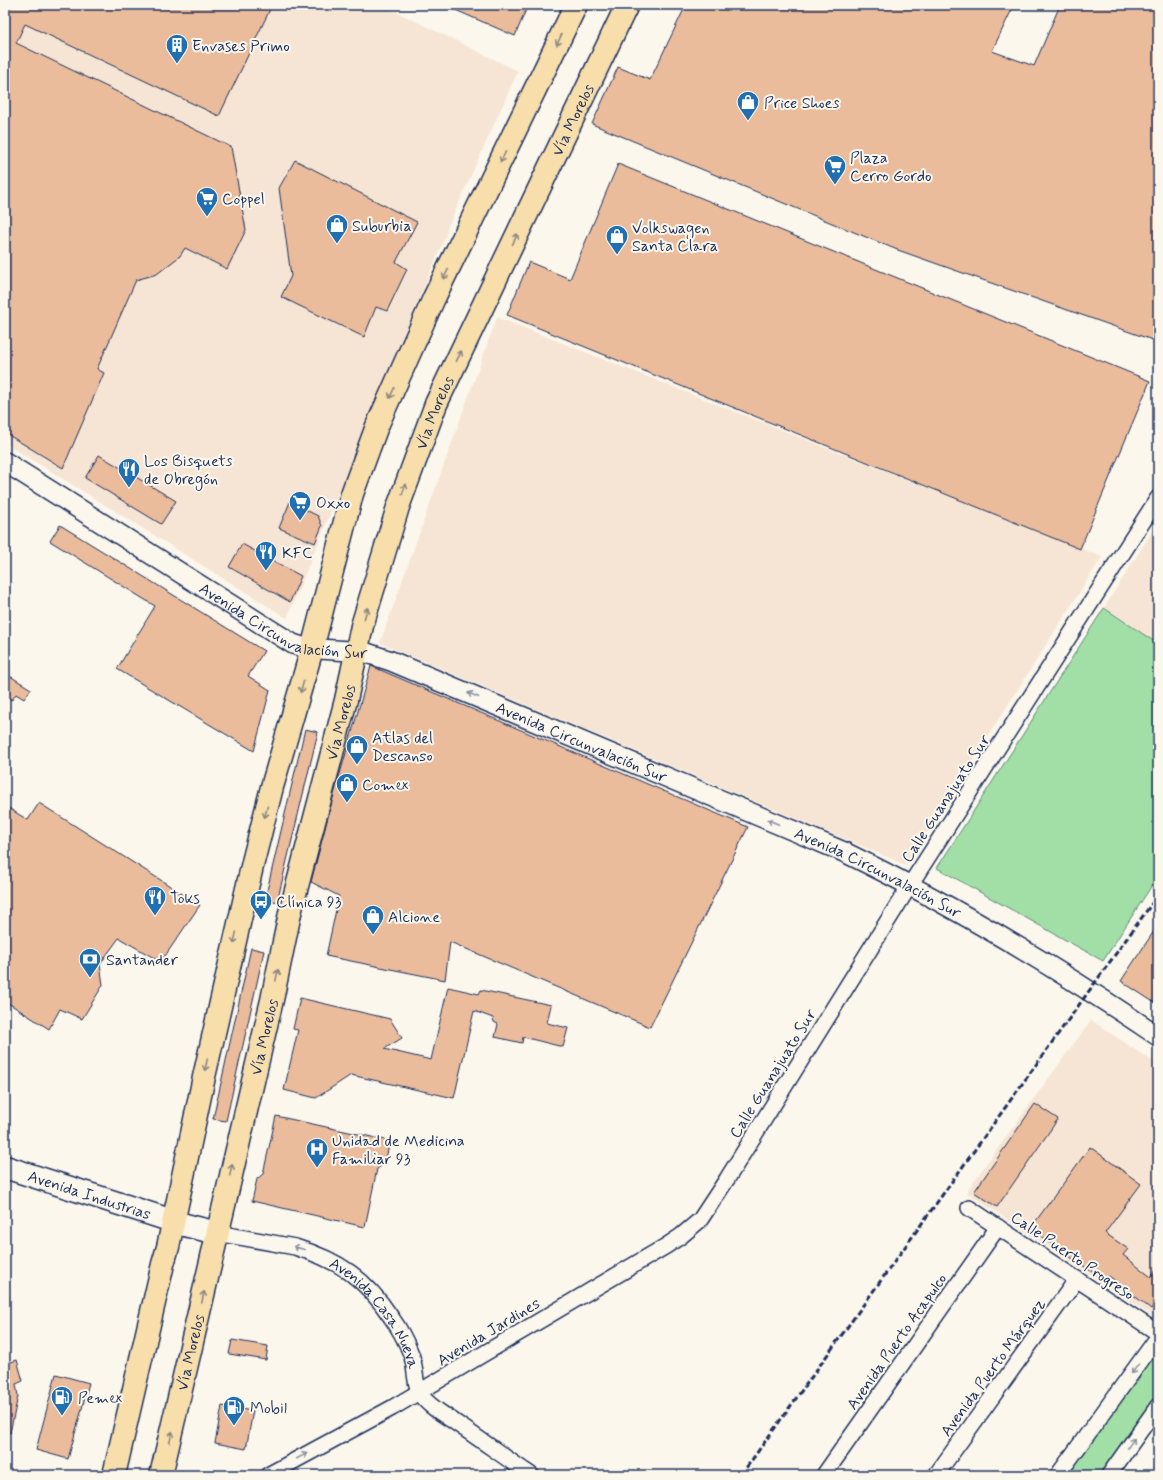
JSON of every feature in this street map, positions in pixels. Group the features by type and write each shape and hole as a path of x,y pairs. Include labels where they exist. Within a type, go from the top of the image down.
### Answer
{"main road":[{"path":"114,1475 174,1221 202,1083 251,870 272,787 312,649 352,494 377,426 434,298 576,5"},
{"name":"Vía Morelos","path":"161,1475 272,1000 290,913 346,700 362,626 398,507 436,404 627,5"},
{"name":"Avenida Industrias","path":"5,1167 174,1221"},
{"name":"Avenida Casa Nueva","path":"174,1221 217,1233"}],"street":[{"name":"Avenida Circunvalación Sur","path":"5,462 293,644 312,649 357,651 391,661 844,852 910,886 1034,956 1097,995 1158,1036"},
{"name":"Calle Guanajuato Sur","path":"700,1220 732,1172 910,886 1158,498"},
{"name":"Calle Puerto Progreso","path":"969,1208 1158,1333"},
{"name":"Avenida Jardines","path":"268,1475 419,1392 666,1246 693,1227 700,1220"},
{"name":"Avenida Puerto Acapulco","path":"824,1475 998,1227"},
{"name":"Avenida Casa Nueva","path":"217,1233 295,1247 326,1258 346,1269 366,1285 395,1322 411,1355 419,1392 428,1403 531,1475"},
{"name":"Avenida Puerto Márquez","path":"936,1475 1076,1279"},
{"path":"1058,1475 1158,1337"},
{"path":"1109,1475 1158,1406"}],"shaded area":[{"path":"5,5 382,5 518,71 447,229 448,230 287,618 5,443"},
{"path":"497,317 1102,557 906,865 380,643"},
{"path":"1158,522 1158,644 1104,608"},
{"path":"1091,1020 1158,1065 1158,1308 1152,1316 966,1192"}],"green space":[{"path":"1104,608 1158,644 1158,876 1103,961 937,868"},
{"path":"1158,1347 1158,1401 1105,1475 1065,1475"}],"building":[{"path":"5,5 272,5 219,116 25,24 16,43 231,147 246,230 227,269 185,248 180,256 157,274 136,280 97,369 104,373 63,468 5,433"},
{"path":"444,5 528,5 515,36"},
{"path":"686,5 1014,5 992,51 1034,66 1060,5 1158,5 1158,342 895,249 592,124 618,67 650,80"},
{"path":"295,160 417,222 396,262 407,269 387,311 376,307 364,337 281,297 291,276 279,188"},
{"path":"618,164 1150,381 1080,549 507,315 529,262 570,279"},
{"path":"99,455 176,501 161,524 85,478"},
{"path":"290,502 318,516 322,526 315,543 279,528"},
{"path":"60,525 264,651 248,676 270,690 254,751 117,669 155,606 50,541"},
{"path":"242,544 301,576 290,602 229,567"},
{"path":"371,666 748,827 650,1027 450,942 445,980 326,956 339,896 311,882 333,798"},
{"path":"5,673 31,689 24,699 16,694 12,700 5,696"},
{"path":"305,729 318,732 277,902 265,899"},
{"path":"39,803 200,905 165,956 156,959 119,938 100,964 103,985 82,1019 60,1009 49,1029 5,1001 5,806 28,820"},
{"path":"1158,925 1158,1005 1121,981"},
{"path":"251,948 264,951 226,1121 213,1119"},
{"path":"448,987 479,994 481,990 551,1005 547,1023 568,1028 563,1047 523,1037 522,1043 495,1037 498,1024 494,1022 493,1018 474,1011 454,1098 351,1075 316,1098 284,1090 298,1030 293,1029 300,998 390,1019 402,1038 384,1049 431,1060"},
{"path":"1035,1104 1058,1119 997,1207 974,1192"},
{"path":"276,1116 390,1141 385,1163 377,1169 365,1227 252,1201 257,1179 263,1174"},
{"path":"1090,1147 1141,1184 1105,1233 1128,1249 1123,1255 1151,1277 1158,1266 1158,1300 1151,1309 1109,1276 1105,1281 1030,1229"},
{"name":"Mobil","path":"232,1340 268,1346 266,1360 229,1354"},
{"path":"17,1360 23,1381 16,1384 18,1396 10,1433 5,1432 5,1364"},
{"name":"Pemex","path":"56,1374 89,1383 68,1459 36,1450"},
{"name":"Mobil","path":"222,1406 253,1411 246,1449 215,1443"}],"railway":[{"path":"741,1475 1158,895"}],"place":[{"name":"Envases Primo","path":"177,64"},
{"name":"Price Shoes","path":"748,122"},
{"name":"Plaza Cerro Gordo","path":"835,186"},
{"name":"Coppel","path":"207,218"},
{"name":"Suburbia","path":"337,244"},
{"name":"Volkswagen Santa Clara","path":"617,256"},
{"name":"Los Bisquets de Obregón","path":"129,488"},
{"name":"Oxxo","path":"300,522"},
{"name":"KFC","path":"266,572"},
{"name":"Atlas del Descanso","path":"357,766"},
{"name":"Comex","path":"347,804"},
{"name":"Toks","path":"155,916"},
{"name":"Clínica 93","path":"261,920"},
{"name":"Alcione","path":"373,936"},
{"name":"Santander","path":"90,978"},
{"name":"Unidad de Medicina Familiar 93","path":"317,1168"},
{"name":"Pemex","path":"62,1416"},
{"name":"Mobil","path":"234,1426"}]}
